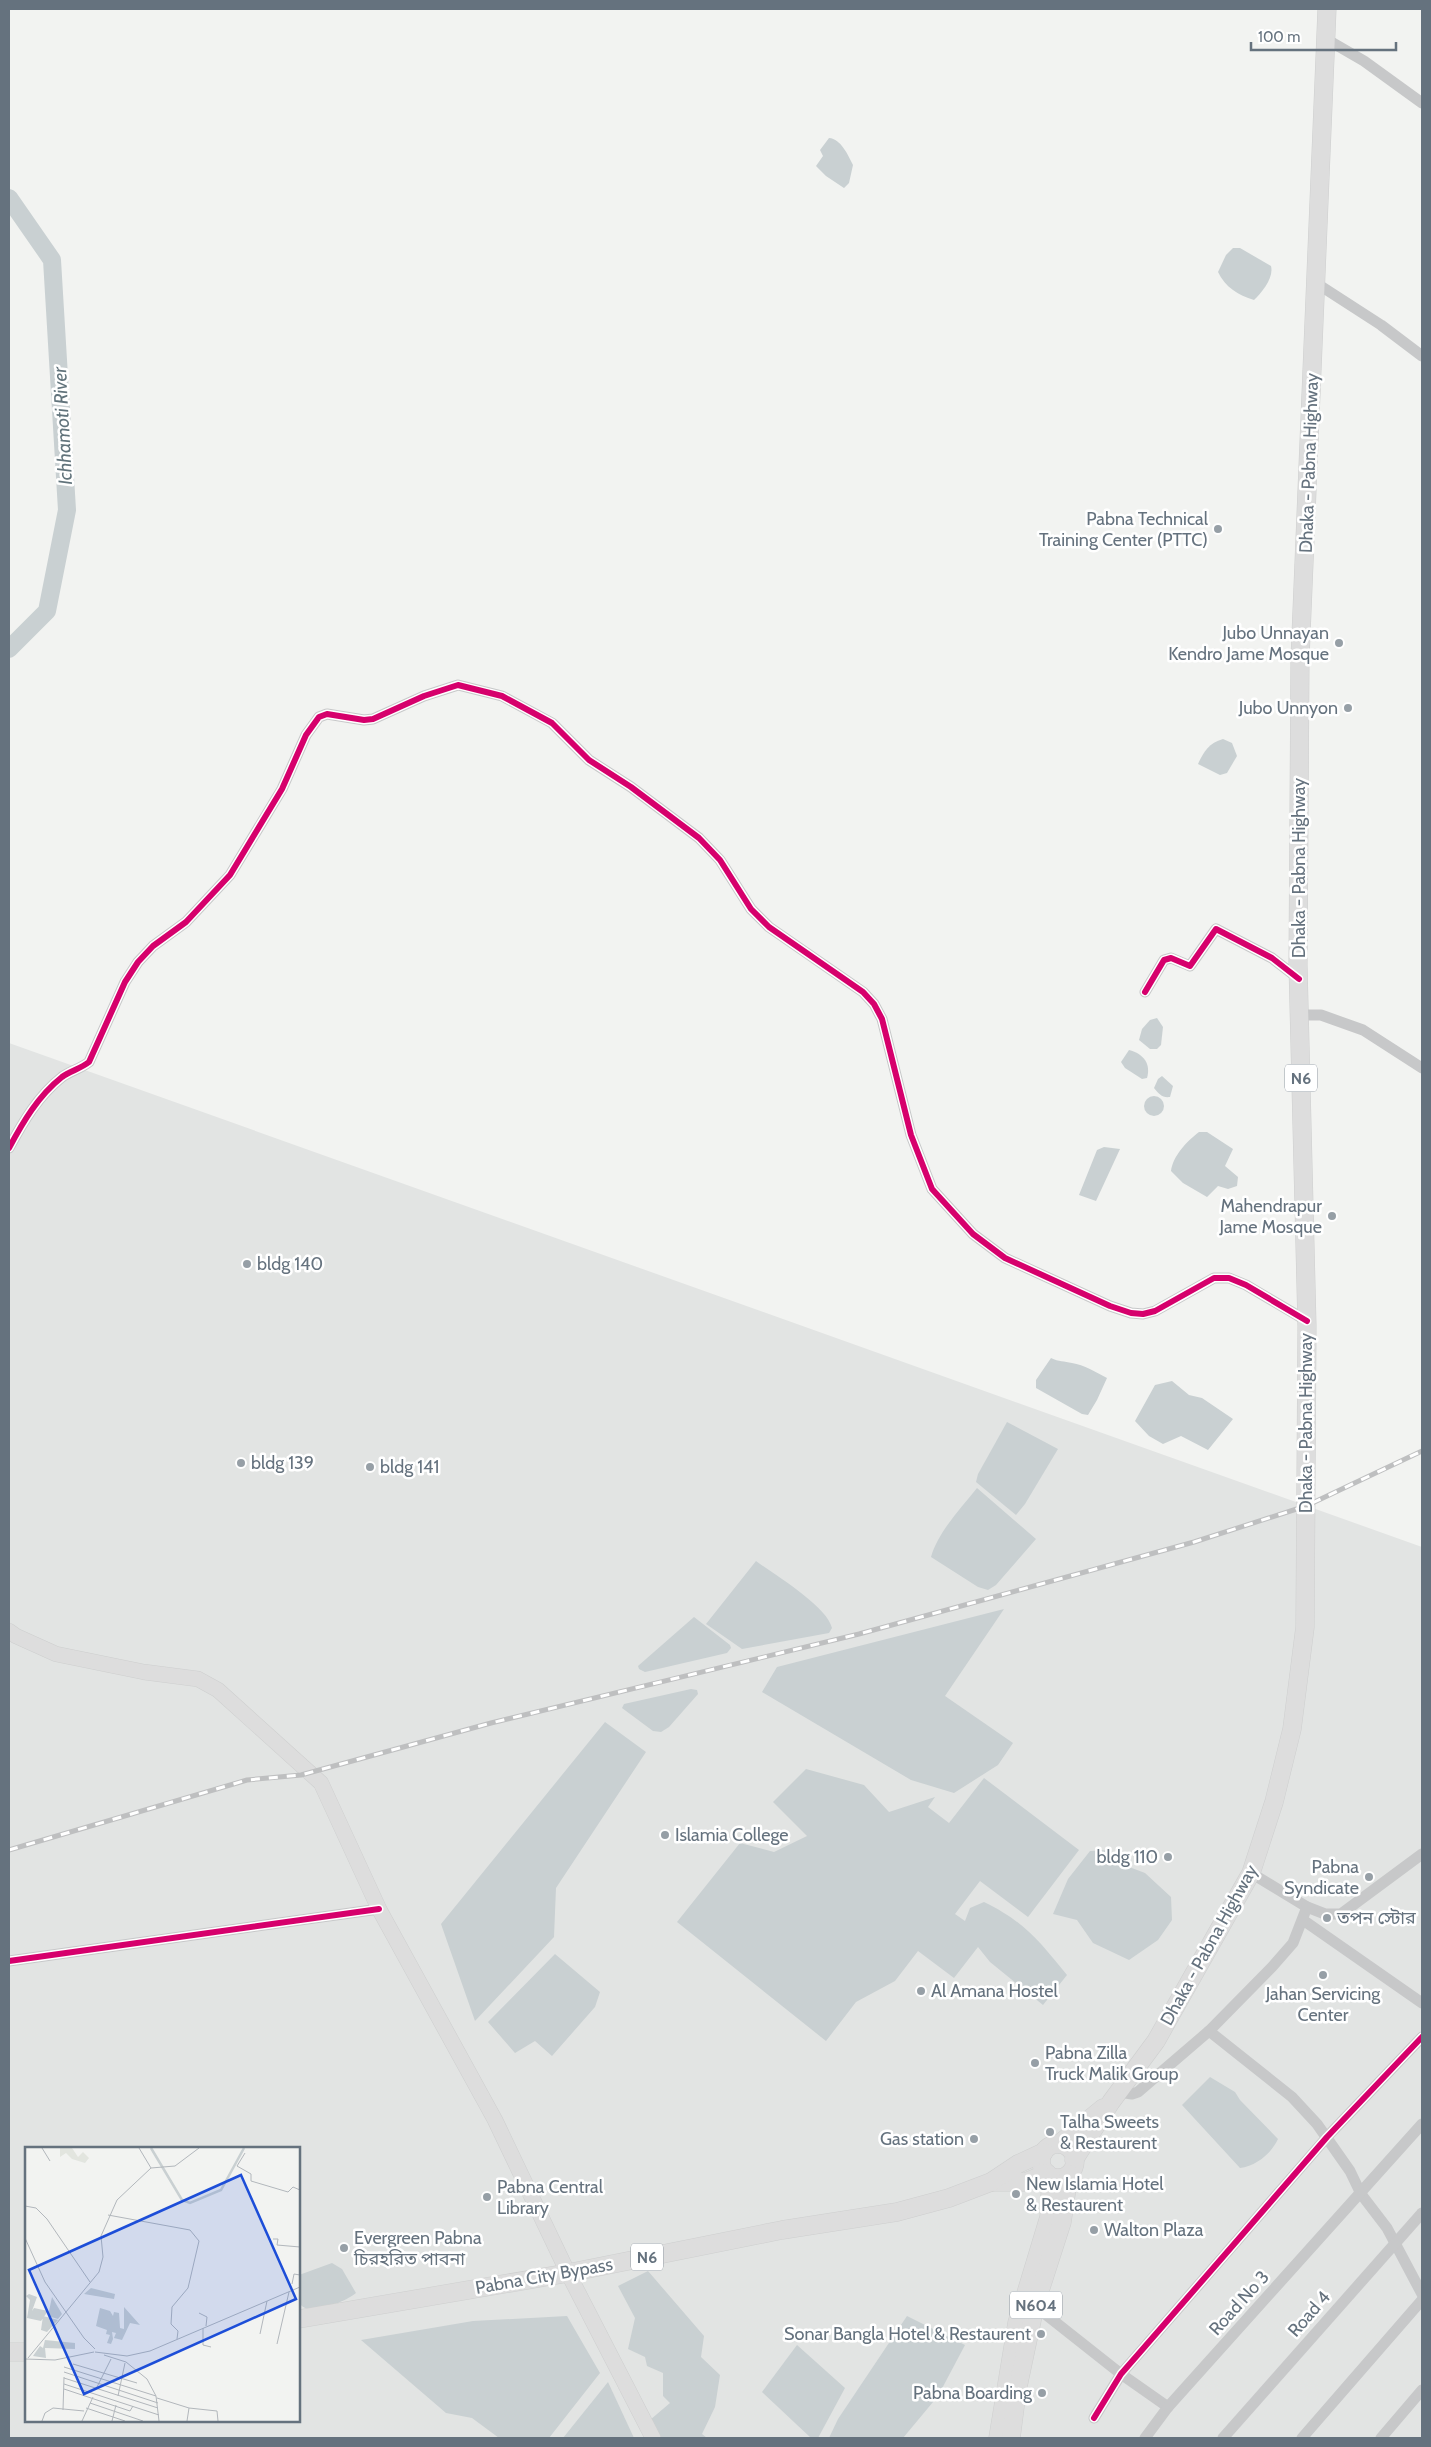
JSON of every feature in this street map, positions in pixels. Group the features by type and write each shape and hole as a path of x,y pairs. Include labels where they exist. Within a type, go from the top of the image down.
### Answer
{"highway":[{"name":"Dhaka - Pabna Highway","path":"1006,2431 1056,2220 1072,2167 1115,2097 1156,2041 1180,2002 1251,1873 1274,1802 1292,1729 1305,1627 1307,1321 1299,979 1300,659 1327,9"},
{"name":"Dhaka - Pabna Highway","path":"1051,2148 1115,2097"},
{"name":"Pabna City Bypass","path":"300,2319 568,2273 782,2230 897,2212 948,2198 991,2182 1018,2164 1051,2148"},
{"path":"1049,2175 1062,2178 1072,2167 1072,2152 1051,2148"},
{"name":"N604","path":"1049,2175 1042,2164 1051,2148"},
{"name":"Dhaka - Pabna Highway","path":"1006,2431 1017,2323 1056,2220 1049,2175"},
{"name":"Pabna City Bypass","path":"991,2182 1026,2182 1049,2175"},
{"path":"9,2352 25,2352"}],"main road":[{"path":"9,1631 56,1654 144,1672 198,1679 218,1690 321,1783 379,1909 495,2120 568,2273 653,2438"}],"street":[{"path":"1326,39 1364,61 1422,103"},
{"path":"1316,284 1381,325 1422,356"},
{"path":"9,1148 27,1116 46,1092 64,1075 80,1069 89,1062 125,982 138,962 153,946 186,922 230,875 282,788 306,735 319,717 327,714 364,720 373,718 424,696 458,685 502,696 552,723 589,760 632,787 699,838 720,860 751,909 768,928 863,992 874,1004 882,1020 911,1134 926,1178 932,1189 980,1239 1023,1268 1110,1306 1131,1313 1155,1312 1214,1278 1229,1278 1246,1285 1307,1321"},
{"path":"1145,992 1164,960 1171,958 1190,966 1216,929 1272,958 1299,979"},
{"path":"1300,1015 1321,1015 1363,1030 1422,1068"},
{"path":"1251,1873 1307,1907 1325,1914 1341,1914 1422,1854"},
{"path":"1115,2097 1138,2092 1209,2031 1293,1943 1307,1907"},
{"path":"9,1961 379,1909"},
{"path":"1303,1920 1422,2003"},
{"path":"1209,2031 1292,2097 1327,2137 1350,2171 1362,2194 1387,2228 1422,2294"},
{"path":"1094,2418 1121,2374 1327,2137 1422,2037"},
{"name":"Road No 3","path":"1145,2438 1168,2407 1362,2194 1422,2124"},
{"name":"Road 4","path":"1223,2438 1422,2213"},
{"path":"1302,2438 1422,2300"},
{"path":"1035,2306 1121,2374 1168,2407"},
{"path":"1381,2438 1422,2390"}],"shaded area":[{"path":"829,138 841,144 853,165 849,183 844,188 826,176 816,166 823,156 820,150"},
{"path":"1233,248 1240,248 1271,266 1269,280 1254,300 1233,290 1224,282 1218,272 1226,255"},
{"path":"1223,739 1232,743 1237,756 1227,773 1220,775 1198,764 1208,748"},
{"path":"1157,1018 1163,1027 1161,1045 1157,1049 1150,1049 1139,1040 1142,1029 1150,1020"},
{"path":"9,1043 1422,1547 1422,2438 9,2438"},
{"path":"1129,1050 1139,1054 1145,1060 1148,1068 1147,1078 1142,1079 1125,1068 1121,1062"},
{"path":"1162,1076 1173,1086 1170,1097 1161,1095 1154,1088 1158,1079"},
{"path":"1154,1096 1161,1099 1164,1106 1161,1113 1154,1116 1147,1113 1144,1106 1147,1099"},
{"path":"1199,1132 1207,1132 1233,1149 1225,1166 1238,1177 1237,1186 1228,1189 1218,1186 1207,1197 1183,1183 1171,1171 1172,1165 1181,1149"},
{"path":"1104,1147 1120,1149 1096,1201 1079,1195 1097,1150"},
{"path":"1051,1358 1081,1365 1107,1378 1088,1415 1082,1414 1036,1388 1036,1380"},
{"path":"1172,1381 1189,1395 1202,1398 1233,1419 1208,1450 1181,1436 1163,1444 1149,1436 1135,1421 1155,1385"},
{"path":"1007,1422 1058,1449 1025,1504 1016,1515 976,1482 978,1474"},
{"path":"977,1488 1036,1539 996,1585 988,1590 978,1587 931,1557 944,1529"},
{"path":"756,1561 821,1610 832,1628 829,1633 742,1649 706,1624"},
{"path":"1004,1609 945,1696 1013,1743 998,1765 954,1793 911,1780 762,1692 777,1667"},
{"path":"694,1617 730,1645 731,1648 727,1653 645,1672 639,1669 638,1666"},
{"path":"691,1689 697,1690 698,1694 669,1727 661,1732 653,1731 622,1708 624,1704"},
{"path":"605,1722 646,1752 556,1888 554,1937 475,2021 441,1924"},
{"path":"806,1769 864,1785 889,1812 935,1797 928,1807 949,1823 984,1778 1079,1850 1028,1917 980,1881 955,1914 965,1921 970,1908 984,1902 1021,1925 1039,1942 1067,1975 1043,2005 990,1962 978,1947 954,1978 918,1951 895,1981 856,2002 826,2041 677,1922 740,1843 774,1852 807,1836 773,1802"},
{"path":"1111,1850 1116,1862 1145,1873 1171,1897 1172,1920 1158,1940 1129,1960 1093,1943 1077,1920 1053,1914 1068,1879 1090,1851"},
{"path":"555,1954 600,1992 595,2007 552,2056 535,2041 515,2053 488,2022"},
{"path":"1210,2077 1235,2092 1240,2100 1278,2139 1271,2150 1252,2165 1240,2168 1182,2105"},
{"path":"332,2263 342,2269 356,2293 327,2307 310,2309 303,2307 300,2303 300,2275"},
{"path":"648,2271 704,2336 701,2357 720,2375 715,2407 702,2434 707,2438 659,2438 650,2420 670,2403 663,2396 663,2373 647,2366 645,2357 628,2349 635,2318 618,2286"},
{"path":"567,2316 600,2373 549,2438 499,2438 472,2418 446,2413 361,2340 473,2321"},
{"path":"907,2316 965,2345 938,2396 903,2438 829,2438 838,2419"},
{"path":"797,2345 845,2388 818,2438 811,2438 762,2392"},
{"path":"608,2382 634,2438 563,2438"}],"waterway":[{"name":"Ichhamoti River","path":"9,198 52,260 67,510 47,611 9,649"}],"railway":[{"path":"9,1850 247,1780 301,1775 491,1723 859,1634 1194,1542 1306,1506 1422,1451"}],"cycle path":[{"path":"9,1148 38,1101 53,1084 68,1073 89,1062 125,982 138,962 153,946 186,922 230,875 282,789 306,735 319,717 327,714 364,720 373,719 424,696 458,685 502,696 552,723 589,760 631,787 699,838 720,860 751,909 769,927 863,992 874,1004 882,1019 911,1135 932,1189 973,1234 1005,1258 1110,1306 1131,1313 1143,1314 1155,1311 1214,1278 1229,1278 1246,1285 1307,1321"},
{"path":"1145,992 1164,960 1171,958 1190,966 1216,929 1272,958 1299,979"},
{"path":"9,1961 379,1909"},
{"path":"1094,2418 1121,2374 1327,2137 1422,2037"}],"place":[{"name":"Pabna Technical Training Center (PTTC)","path":"1218,529"},
{"name":"Jubo Unnayan Kendro Jame Mosque","path":"1339,643"},
{"name":"Jubo Unnyon","path":"1348,708"},
{"name":"Mahendrapur Jame Mosque","path":"1332,1216"},
{"name":"bldg 140","path":"247,1264"},
{"name":"bldg 139","path":"241,1463"},
{"name":"bldg 141","path":"370,1467"},
{"name":"Islamia College","path":"665,1835"},
{"name":"bldg 110","path":"1168,1857"},
{"name":"Pabna Syndicate","path":"1369,1877"},
{"name":"তপন স্টোর","path":"1327,1918"},
{"name":"Jahan Servicing Center","path":"1323,1975"},
{"name":"Al Amana Hostel","path":"921,1991"},
{"name":"Pabna Zilla Truck Malik Group","path":"1035,2063"},
{"name":"Talha Sweets & Restaurent","path":"1050,2132"},
{"name":"Gas station","path":"974,2139"},
{"name":"New Islamia Hotel & Restaurent","path":"1016,2194"},
{"name":"Pabna Central Library","path":"487,2197"},
{"name":"Walton Plaza","path":"1094,2230"},
{"name":"Evergreen Pabna চিরহরিত পাবনা","path":"344,2248"},
{"name":"Sonar Bangla Hotel & Restaurent","path":"1041,2334"},
{"name":"Pabna Boarding","path":"1042,2393"}]}
